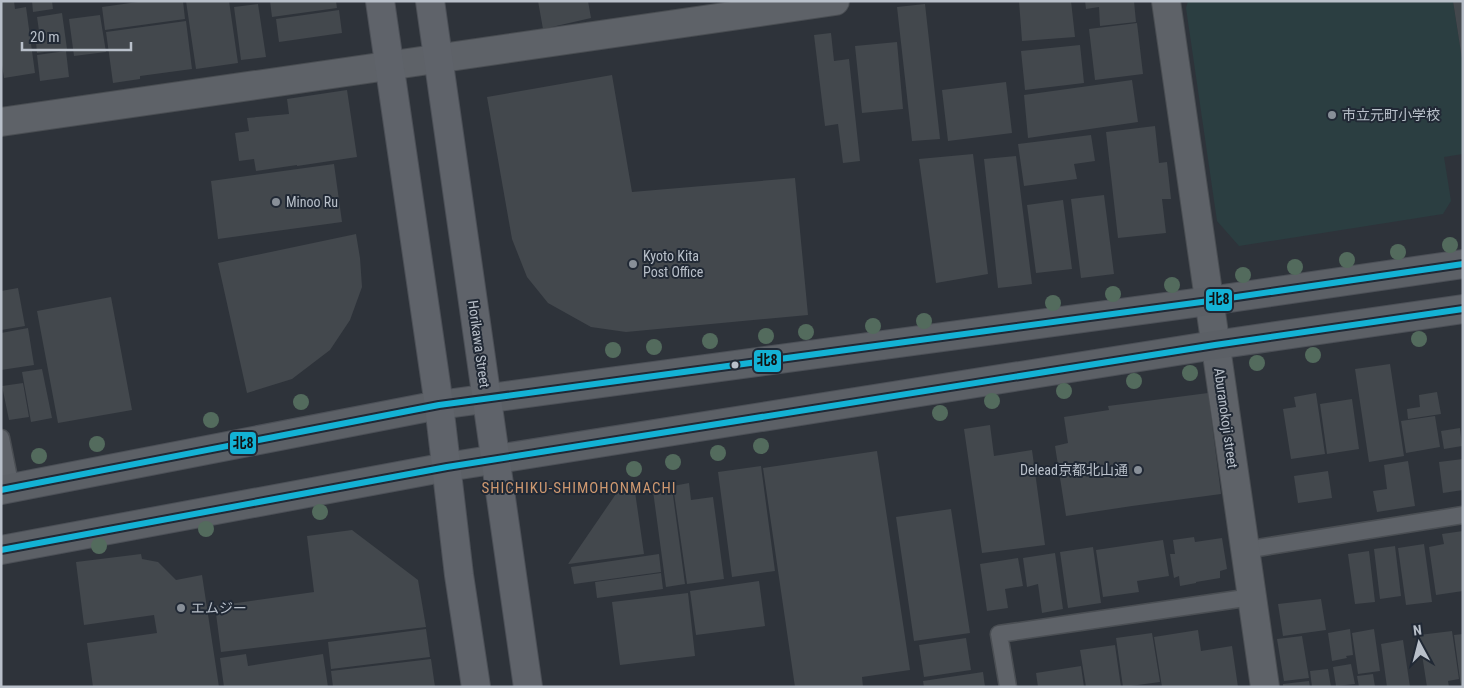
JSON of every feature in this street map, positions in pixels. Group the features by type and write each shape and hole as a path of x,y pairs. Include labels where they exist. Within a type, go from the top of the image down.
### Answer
{"main road":[{"path":"380,1 447,467 459,575 476,687"},
{"name":"Horikawa Street","path":"430,1 528,687"}],"street":[{"path":"1,122 835,1"},
{"name":"Aburanokoji street","path":"1166,1 1265,687"},
{"path":"6,489 438,405 1210,301 1463,264"},
{"path":"1,550 495,459 1215,345 1463,309"}],"lane":[{"path":"1,438 6,489"},
{"path":"1245,550 1463,515"},
{"path":"1008,687 999,634 1252,597"}],"shaded area":[{"name":"市立元町小学校","path":"1188,1 1453,1 1463,65 1463,154 1444,157 1451,201 1443,214 1239,246 1217,221 1186,8"}],"building":[{"path":"1,1 14,1 15,9 26,7 35,73 4,78 1,59"},
{"path":"32,1 52,1 53,9 33,12"},
{"path":"145,1 183,1 185,19 105,30 102,7"},
{"path":"186,1 229,1 238,63 196,69"},
{"path":"270,1 336,1 337,8 272,17"},
{"path":"538,1 588,1 591,18 543,29"},
{"path":"1019,1 1071,1 1075,37 1022,41"},
{"path":"1085,1 1134,1 1136,22 1100,26 1099,7 1086,9"},
{"path":"1453,1 1463,1 1463,59 1462,59"},
{"path":"258,4 266,57 241,60 234,7"},
{"path":"925,4 940,139 912,141 897,7"},
{"path":"339,10 342,33 279,42 276,19"},
{"path":"62,13 67,49 37,53 35,31 39,31 37,17"},
{"path":"100,15 106,52 74,56 69,19"},
{"path":"186,21 192,69 140,76 140,79 113,83 106,32"},
{"path":"1137,23 1143,74 1095,80 1089,29"},
{"path":"831,33 834,61 849,59 860,161 843,163 838,124 825,126 814,35"},
{"path":"897,42 903,109 862,113 855,46"},
{"path":"1080,45 1084,83 1025,90 1021,51"},
{"path":"66,51 69,77 40,81 37,55"},
{"path":"612,75 632,192 795,178 808,315 626,332 591,327 548,303 527,277 512,239 487,97"},
{"path":"1132,80 1138,122 1028,138 1024,95"},
{"path":"1006,82 1012,133 948,141 942,90"},
{"path":"347,90 357,157 256,171 254,159 239,161 235,133 249,131 247,118 289,114 287,99"},
{"path":"1155,126 1159,163 1167,162 1171,199 1162,199 1166,233 1118,238 1106,132"},
{"path":"1091,135 1095,161 1074,164 1077,179 1024,186 1018,144"},
{"path":"973,154 988,274 936,283 919,159"},
{"path":"1016,156 1032,284 998,288 984,159"},
{"name":"Minoo Ru","path":"334,164 342,222 218,239 211,181"},
{"path":"1104,195 1114,274 1081,278 1071,199"},
{"path":"1063,200 1072,269 1036,273 1027,205"},
{"path":"356,234 362,287 350,320 330,350 292,379 247,393 218,263"},
{"path":"18,288 25,326 1,330 1,291"},
{"path":"111,297 132,410 58,423 37,311"},
{"path":"28,328 34,365 1,370 1,333"},
{"path":"1390,364 1404,456 1369,462 1355,369"},
{"path":"42,369 52,418 31,422 22,372"},
{"path":"23,383 29,417 9,420 2,386"},
{"path":"1437,392 1441,414 1408,419 1407,409 1420,407 1419,395"},
{"name":"Delead京都北山通","path":"1208,393 1221,494 1066,516 1055,446 1068,443 1064,417 1109,410 1108,406"},
{"path":"1316,393 1325,454 1291,459 1283,409 1296,407 1294,397"},
{"path":"1352,399 1359,449 1327,454 1320,404"},
{"path":"1435,416 1440,447 1406,453 1401,421"},
{"path":"990,425 994,456 1032,450 1045,545 982,553 964,429"},
{"path":"1460,428 1462,446 1444,449 1441,431"},
{"path":"877,451 910,670 862,677 863,687 795,687 763,468"},
{"path":"1463,459 1463,490 1443,493 1439,462"},
{"path":"1408,461 1415,506 1377,512 1373,491 1387,489 1384,465"},
{"path":"761,466 775,571 732,577 718,472"},
{"path":"1328,471 1332,498 1298,503 1294,476"},
{"path":"689,483 691,500 713,497 724,579 687,584 673,486"},
{"path":"634,485 644,554 568,564 620,488"},
{"path":"672,488 685,584 666,587 653,491"},
{"path":"951,509 970,633 914,641 896,517"},
{"path":"352,530 418,580 426,627 221,652 215,606 314,592 307,536"},
{"path":"1463,531 1463,591 1436,595 1429,547 1444,544 1442,534"},
{"path":"1194,537 1195,542 1222,538 1227,569 1220,571 1220,578 1180,586 1179,576 1174,578 1170,554 1175,554 1173,540"},
{"path":"1163,540 1169,576 1137,581 1139,592 1103,597 1096,550"},
{"path":"1424,544 1432,602 1406,605 1398,548"},
{"path":"1395,546 1401,596 1380,599 1374,549"},
{"path":"1093,547 1101,603 1068,608 1060,552"},
{"path":"1369,551 1375,602 1355,604 1348,554"},
{"path":"1055,553 1063,609 1042,613 1038,584 1027,587 1023,558"},
{"path":"141,554 142,559 158,562 176,580 202,575 219,687 93,687 87,643 157,633 154,615 84,625 76,562"},
{"path":"659,554 661,572 574,584 571,567"},
{"path":"1018,558 1023,586 1005,589 1008,608 987,611 980,564"},
{"path":"661,573 663,589 597,598 595,582"},
{"path":"759,581 765,626 696,635 690,591"},
{"path":"688,593 695,656 620,665 612,602"},
{"path":"1321,599 1326,630 1283,636 1278,604"},
{"path":"426,629 430,657 331,669 328,642"},
{"path":"1350,629 1353,655 1332,661 1328,633"},
{"path":"1374,629 1380,671 1358,674 1352,633"},
{"path":"1198,630 1201,651 1232,646 1238,687 1162,687 1154,637"},
{"path":"1452,631 1459,679 1448,681 1449,687 1427,687 1419,635"},
{"path":"1152,633 1160,682 1123,687 1116,638"},
{"path":"1463,634 1463,687 1461,687 1454,635"},
{"path":"1302,636 1309,678 1284,681 1277,639"},
{"path":"966,638 971,670 924,677 919,645"},
{"path":"1403,640 1410,687 1387,687 1381,644"},
{"path":"1115,645 1121,687 1086,687 1080,650"},
{"path":"246,654 248,666 323,654 328,687 224,687 220,658"},
{"path":"431,659 435,687 333,687 331,671"},
{"path":"1351,664 1355,684 1336,686 1333,667"},
{"path":"1081,666 1084,687 1038,687 1036,673"},
{"path":"1328,669 1331,687 1312,687 1310,671"},
{"path":"983,672 985,687 924,687 923,681"},
{"path":"1373,674 1375,687 1359,687 1357,676"},
{"path":"1309,681 1310,687 1283,687 1283,684"}],"transit line":[{"name":"北8","path":"1,490 439,405 1209,301 1463,264"},
{"name":"北8","path":"1,550 447,467 1215,345 1463,309"}],"place":[{"name":"市立元町小学校","path":"1332,115"},
{"name":"Minoo Ru","path":"276,202"},
{"name":"Kyoto Kita Post Office","path":"633,264"},
{"name":"Delead京都北山通","path":"1138,470"},
{"name":"エムジー","path":"181,608"}],"district":[{"name":"SHICHIKU-SHIMOHONMACHI","path":"579,488"}]}
